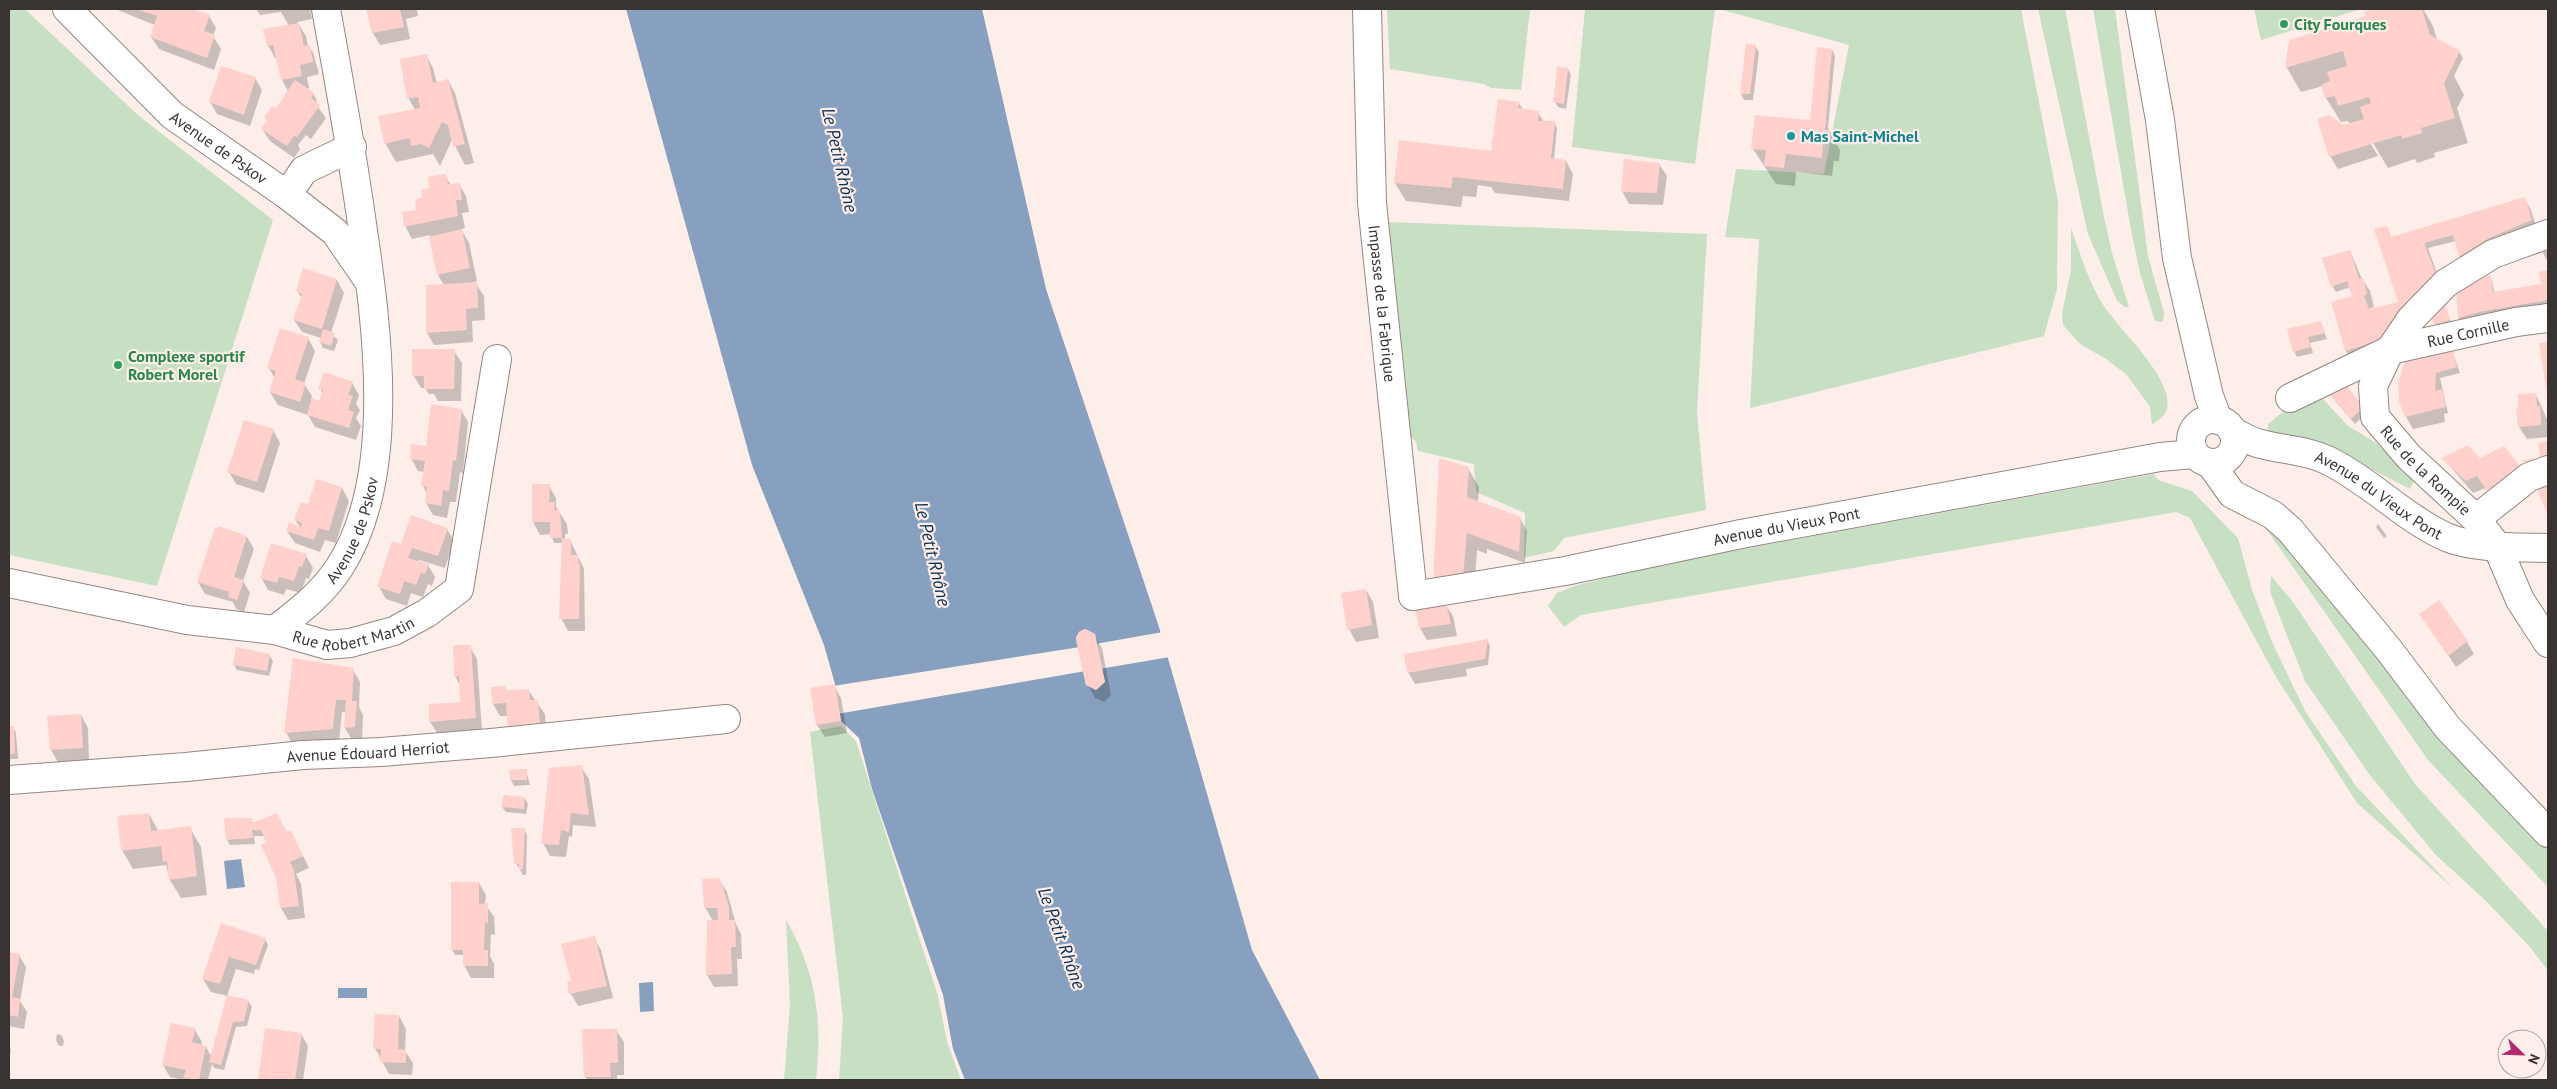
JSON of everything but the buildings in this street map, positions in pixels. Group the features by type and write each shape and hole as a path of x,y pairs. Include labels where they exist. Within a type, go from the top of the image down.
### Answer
{"street":[{"name":"Avenue de Pskov","path":"67,9 172,115 287,195 335,232 371,284"},
{"name":"Avenue de Pskov","path":"275,630 317,597 340,567 364,509 374,464 378,374 371,284 352,147 326,9"},
{"name":"Impasse de la Fabrique","path":"1367,9 1372,203 1413,596"},
{"path":"2140,9 2160,120 2177,258 2214,442 2232,494 2273,516 2290,530 2383,642 2448,728 2548,832"},
{"path":"287,195 304,170 352,147"},
{"name":"Rue de la Rompie","path":"2548,234 2492,254 2446,283 2411,318 2390,350 2373,386 2375,417 2409,457 2476,520 2497,546 2520,600 2548,643"},
{"name":"Rue Cornille","path":"2390,350 2516,322 2548,318"},
{"path":"2290,398 2390,350"},
{"name":"Rue Robert Martin","path":"9,583 188,620 275,630 326,645 371,638 394,631 427,613 460,589 497,359"},
{"name":"Avenue du Vieux Pont","path":"1413,596 1565,571 1741,534 2160,457 2214,442 2260,444 2308,452 2327,460 2365,482 2410,515 2447,537 2497,546 2548,548"},
{"path":"2476,520 2529,477 2548,470"},
{"name":"Avenue Édouard Herriot","path":"9,780 186,767 303,755 381,752 491,743 726,719"}],"green space":[{"name":"Complexe sportif Robert Morel","path":"9,9 25,9 139,116 273,220 157,586 9,555"},
{"path":"1387,9 1530,9 1521,90 1491,88 1484,84 1390,69"},
{"path":"1585,9 1715,9 1695,164 1572,147"},
{"path":"1719,9 2021,9 2058,201 2057,289 2044,336 1750,408 1759,239 1725,237 1736,169 1824,174 1849,45"},
{"path":"2038,9 2065,9 2104,217 2112,253 2129,307 2125,307 2117,301 2088,234"},
{"path":"2093,9 2115,9 2148,256 2164,313 2163,322 2155,321 2140,273"},
{"name":"City Fourques","path":"2254,9 2361,9 2261,40"},
{"path":"1389,222 1707,234 1697,413 1706,510 1564,538 1554,551 1524,558 1525,513 1476,492 1474,464 1418,451 1416,442 1402,427"},
{"path":"2071,228 2088,276 2102,303 2143,354 2162,382 2167,396 2167,408 2163,416 2152,425 2150,407 2127,375 2106,359 2080,344 2063,325 2062,313 2071,270"},
{"path":"2306,399 2323,399 2348,426 2375,442 2415,479 2410,489 2315,440 2268,434 2268,424 2290,406"},
{"path":"2154,474 2158,480 2192,491 2238,538 2252,590 2272,642 2305,711 2356,786 2454,889 2357,803 2276,677 2190,518 2176,512 1581,615 1564,627 1548,606 1557,593 1574,586 1671,562"},
{"path":"2265,527 2271,527 2548,850 2548,887 2428,760"},
{"path":"2271,576 2293,602 2415,784 2548,931 2548,971 2530,947 2485,900 2435,854 2369,774 2305,681 2270,592"},
{"path":"841,726 856,741 938,996 947,1042 961,1080 839,1080 843,1018 810,732"},
{"path":"786,920 804,958 815,997 818,1038 816,1080 784,1080 790,1006"}],"water":[{"name":"Le Petit Rhône","path":"626,9 982,9 1046,289 1159,627 1252,950 1320,1080 965,1080 953,1049 943,995 872,789 859,738 841,721 835,684 824,645 752,465","holes":["1085,629 1095,634 1105,682 1096,690 1086,685 1076,638 1079,632"]},
{"path":"241,859 245,887 227,889 224,861"},
{"path":"653,982 654,1011 640,1012 639,983"},
{"path":"338,988 367,988 367,998 338,998"}],"pier":[{"path":"1163,632 1170,657 1099,669 1095,644"},
{"path":"1080,647 1086,671 837,714 833,686"}],"place":[{"name":"City Fourques","path":"2284,24"},
{"name":"Mas Saint-Michel","path":"1791,136"},
{"name":"Complexe sportif Robert Morel","path":"118,365"}]}
